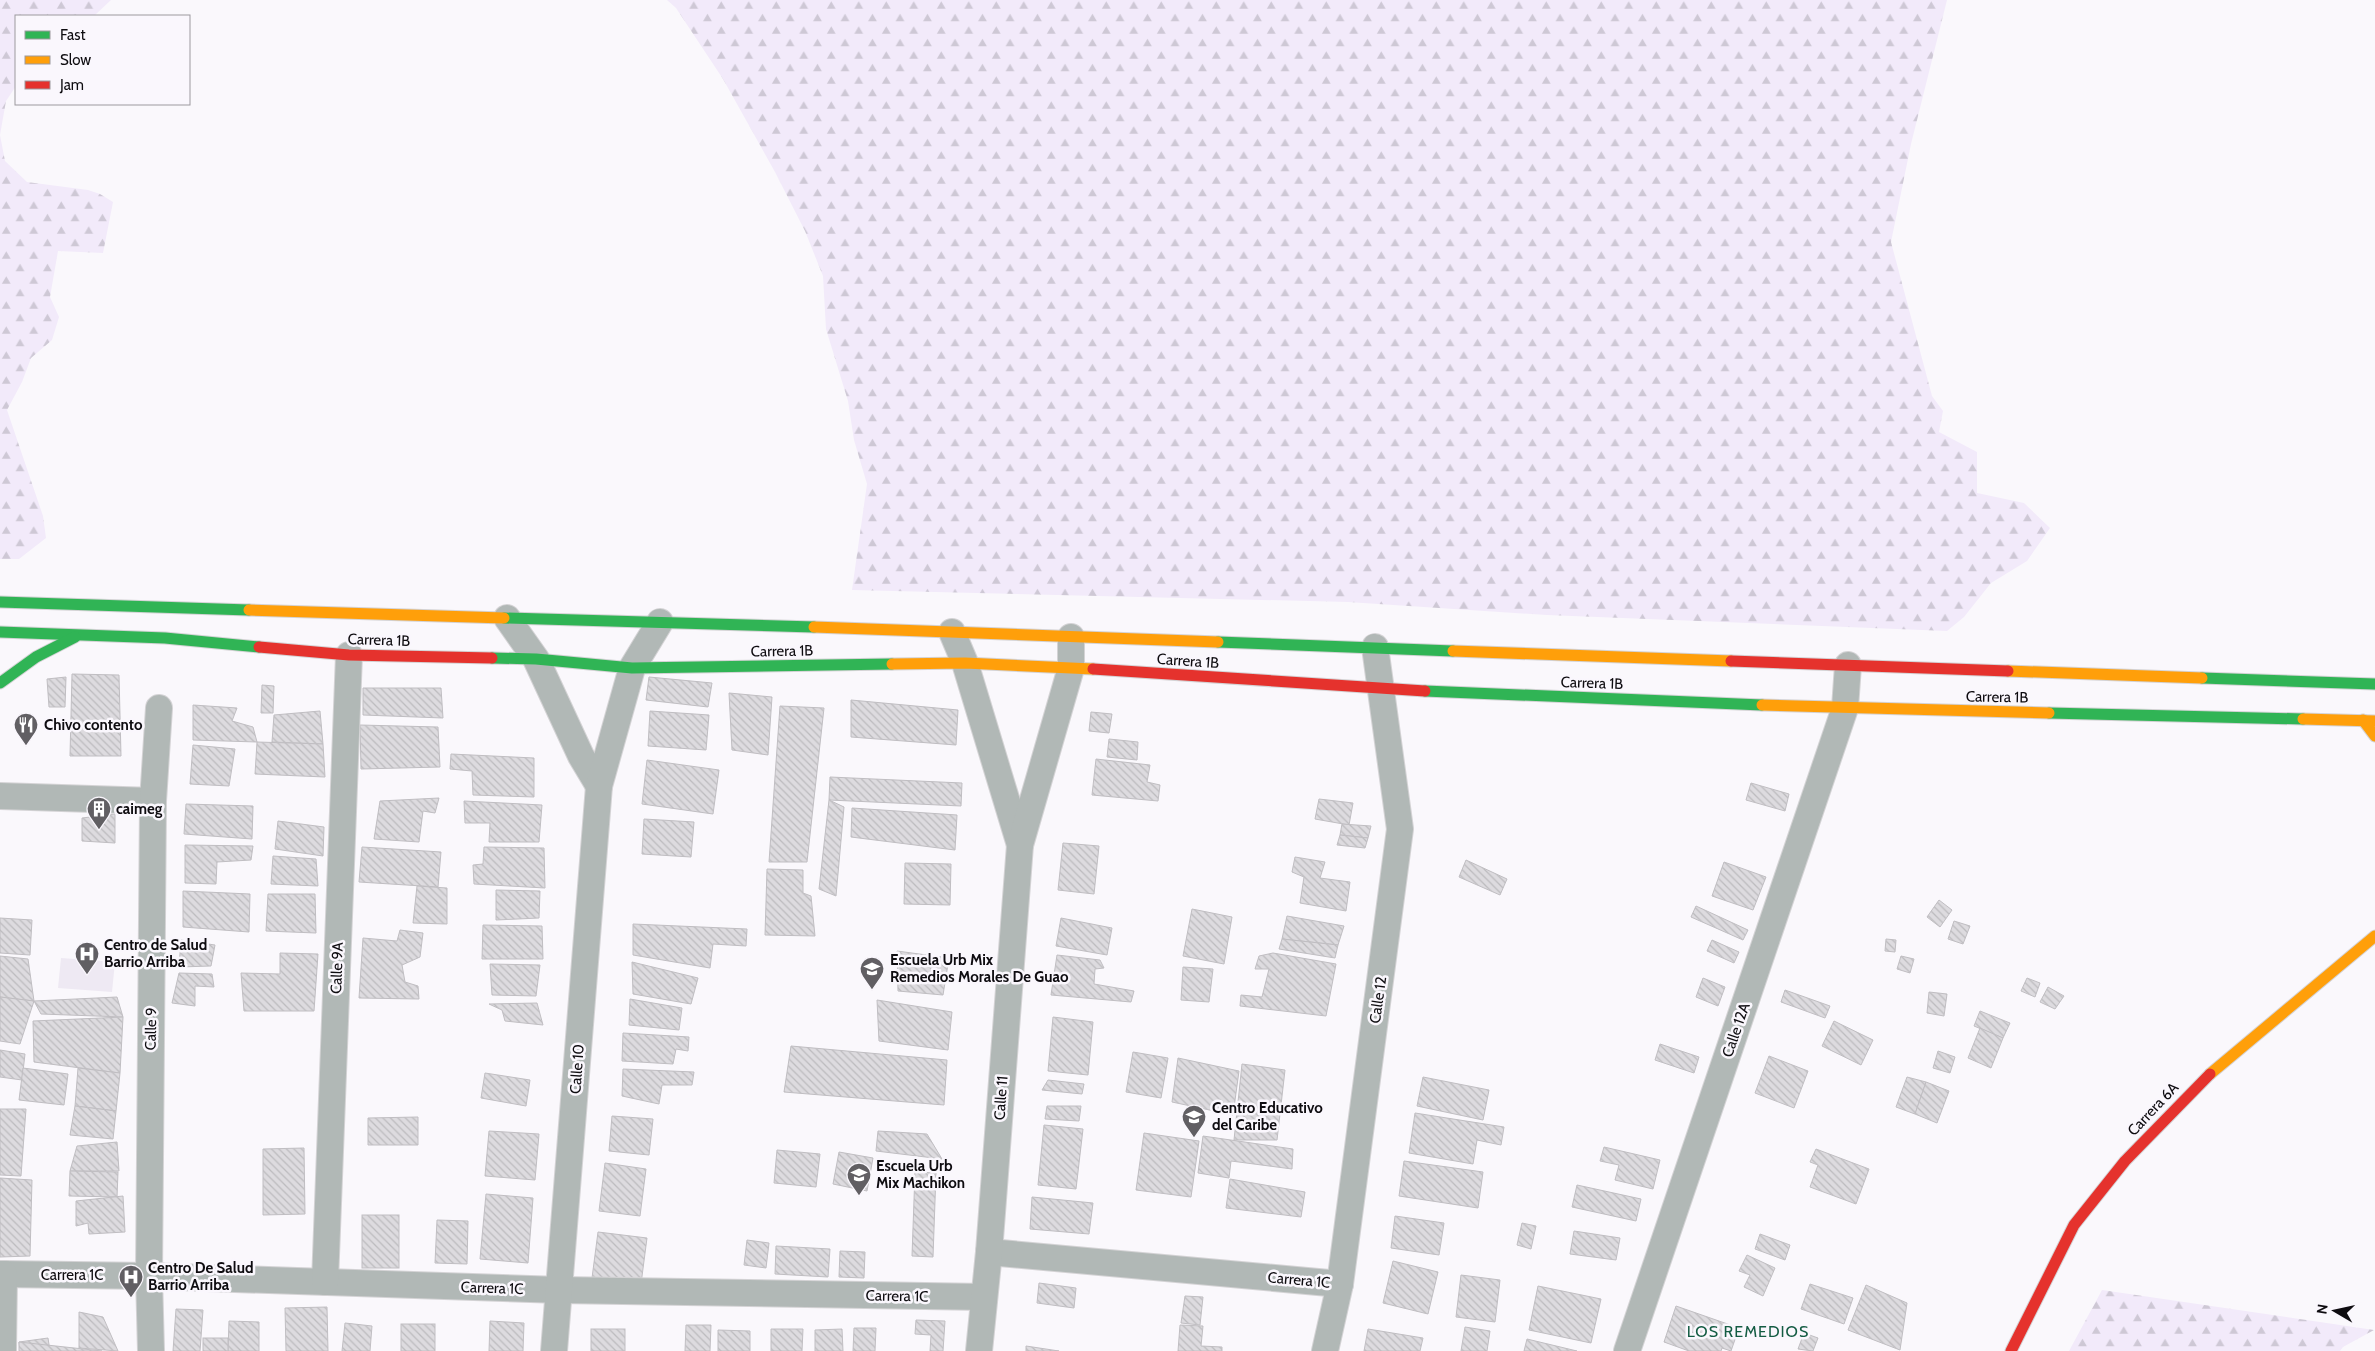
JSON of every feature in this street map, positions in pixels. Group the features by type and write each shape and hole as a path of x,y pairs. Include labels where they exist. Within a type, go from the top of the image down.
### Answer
{"main road":[{"name":"Carrera 1B","path":"0,602 952,632 2375,684"},
{"name":"Carrera 1B","path":"0,632 166,638 349,655 536,659 632,668 965,663 1071,668 1382,689 1845,708 2362,720 2375,722"},
{"path":"0,683 30,660 59,643 82,635"},
{"path":"2362,720 2375,736"},
{"name":"Carrera 6A","path":"2011,1351 2074,1225 2125,1160 2198,1082 2375,936"}],"street":[{"path":"507,618 536,659 581,756 599,786"},
{"name":"Calle 10","path":"554,1351 599,786 632,668 660,622"},
{"path":"952,632 965,663 1020,845"},
{"path":"1020,845 1071,668 1071,637"},
{"name":"Calle 12","path":"1325,1351 1340,1284 1400,829 1375,647"},
{"name":"Calle 9A","path":"325,1282 349,655"},
{"name":"Calle 12A","path":"1627,1351 1845,708 1848,665"},
{"name":"Calle 9","path":"150,1351 148,1276 153,801 159,708"},
{"path":"0,796 153,801"},
{"name":"Calle 11","path":"978,1351 989,1252 1020,845"},
{"name":"Carrera 1C","path":"989,1252 1340,1284"},
{"path":"2,1274 3,1351"},
{"name":"Carrera 1C","path":"2,1274 148,1276 560,1290 984,1297"}],"shaded area":[{"name":"Centro de Salud Barrio Arriba","path":"61,958 115,962 112,992 58,988"}],"green space":[{"path":"0,0 111,0 95,15 15,15 15,88 6,101 0,135"},
{"path":"667,0 1947,0 1911,144 1891,242 1932,396 1943,411 1939,432 1977,452 1977,493 2024,503 2050,528 2027,561 1991,583 1964,617 1947,631 1547,615 1348,602 852,590 867,484 854,440 848,401 826,329 823,276 805,231 775,172 723,79 676,8"},
{"path":"0,135 5,161 27,182 88,190 100,194 113,202 103,253 58,251 50,297 59,317 52,340 31,358 22,382 7,410 43,516 46,538 19,559 0,559"},
{"path":"2102,1290 2374,1330 2343,1347 2340,1351 2069,1351"}],"building":[{"path":"72,674 119,675 121,756 70,756"},
{"path":"66,677 65,707 49,707 47,679"},
{"path":"649,677 712,683 708,707 646,700"},
{"path":"262,685 274,686 273,713 261,713"},
{"path":"363,688 441,688 443,718 363,715"},
{"path":"729,693 772,697 768,755 732,750"},
{"path":"851,700 958,710 956,745 851,737"},
{"path":"193,705 237,708 232,721 253,727 257,742 193,740"},
{"path":"780,706 824,708 807,862 769,862"},
{"path":"320,711 323,744 272,742 274,715"},
{"path":"650,711 709,715 706,750 648,746"},
{"path":"1091,712 1112,714 1109,733 1089,731"},
{"path":"360,725 438,727 440,767 361,769"},
{"path":"1109,739 1138,742 1137,760 1107,757"},
{"path":"257,742 323,744 325,777 255,774"},
{"path":"193,745 235,749 229,786 190,784"},
{"path":"451,754 534,758 534,797 473,795 472,771 450,769"},
{"path":"1096,759 1150,765 1147,782 1160,785 1158,801 1092,795"},
{"path":"647,760 719,770 713,814 642,804"},
{"path":"830,777 962,783 961,806 829,800"},
{"path":"1751,783 1789,794 1785,811 1746,800"},
{"path":"439,798 435,813 423,811 419,842 374,839 380,801"},
{"path":"1319,799 1353,803 1349,825 1315,819"},
{"path":"829,800 844,807 836,896 819,889"},
{"path":"464,801 542,805 539,842 489,842 490,823 465,823"},
{"path":"186,804 253,806 252,839 184,834"},
{"path":"852,808 957,815 955,850 851,837"},
{"name":"caimeg","path":"115,814 115,843 82,841 82,818"},
{"path":"644,819 694,822 691,857 642,854"},
{"path":"278,821 324,827 323,856 275,849"},
{"path":"1342,824 1371,826 1368,838 1340,835"},
{"path":"1340,835 1368,838 1365,848 1337,845"},
{"path":"1063,843 1099,846 1094,894 1058,890"},
{"path":"185,845 253,846 251,860 217,862 216,884 185,883"},
{"path":"362,847 441,852 438,887 359,882"},
{"path":"484,847 544,848 545,888 474,884 473,865 483,864"},
{"path":"273,856 316,859 318,886 271,884"},
{"path":"1295,857 1325,862 1320,878 1350,882 1346,911 1300,903 1304,877 1292,872"},
{"path":"1466,860 1507,879 1500,895 1459,877"},
{"path":"1724,862 1766,877 1753,910 1712,896"},
{"path":"905,863 951,864 950,905 904,904"},
{"path":"767,869 803,870 803,893 811,896 815,936 765,935"},
{"path":"417,886 447,888 447,924 413,923"},
{"path":"496,890 540,891 539,918 496,920"},
{"path":"183,891 250,894 249,932 183,927"},
{"path":"268,894 315,894 316,933 266,931"},
{"path":"1939,900 1952,910 1940,927 1927,917"},
{"path":"1696,906 1748,930 1743,940 1691,917"},
{"path":"1192,909 1232,917 1224,964 1183,956"},
{"path":"1287,916 1344,926 1338,945 1282,939"},
{"path":"0,918 32,920 30,955 0,953"},
{"path":"1061,918 1112,928 1107,955 1056,946"},
{"path":"1954,921 1970,926 1963,944 1948,939"},
{"path":"633,924 747,929 746,946 713,944 710,968 633,955"},
{"path":"483,925 542,926 543,959 482,959"},
{"path":"400,930 423,933 420,957 402,965 405,982 418,986 419,999 359,998 363,938 397,941"},
{"path":"1282,939 1338,945 1335,958 1279,949"},
{"path":"1886,939 1896,940 1895,952 1885,951"},
{"path":"181,940 215,945 211,966 179,967"},
{"path":"1712,940 1739,952 1734,963 1707,951"},
{"path":"897,951 949,958 943,995 898,991"},
{"path":"280,953 318,954 314,1011 244,1011 241,973 280,974"},
{"path":"1273,953 1336,964 1326,1016 1240,1006 1241,995 1262,997 1269,969 1255,969 1259,956"},
{"path":"1057,955 1100,960 1104,968 1095,969 1094,984 1134,991 1131,1002 1051,995"},
{"path":"0,956 28,959 34,1001 0,997"},
{"path":"1901,956 1914,959 1910,973 1897,969"},
{"path":"632,962 698,978 691,1004 633,994"},
{"path":"490,964 540,965 536,996 492,995"},
{"path":"1183,967 1213,969 1209,1002 1181,1000"},
{"path":"179,973 212,974 214,987 195,986 195,1006 172,1003"},
{"path":"1703,978 1725,987 1718,1006 1696,997"},
{"path":"2027,978 2040,983 2035,997 2021,991"},
{"path":"2048,987 2064,996 2055,1009 2040,1002"},
{"path":"1785,990 1830,1006 1825,1018 1781,1002"},
{"path":"1929,992 1947,994 1944,1016 1927,1013"},
{"path":"0,997 34,1001 20,1044 0,1041"},
{"path":"117,997 123,1017 41,1014 34,1001"},
{"path":"630,999 682,1008 679,1030 629,1025"},
{"path":"877,1000 952,1012 948,1050 879,1041"},
{"path":"537,1003 543,1025 505,1021 502,1010 489,1004"},
{"path":"1980,1011 2010,1023 2003,1038 1974,1026"},
{"path":"123,1017 120,1073 34,1062 33,1021"},
{"path":"1053,1017 1093,1022 1088,1075 1048,1071"},
{"path":"1834,1021 1873,1040 1861,1065 1822,1046"},
{"path":"1980,1028 2003,1038 1991,1068 1968,1058"},
{"path":"623,1033 689,1037 688,1051 676,1049 673,1064 622,1061"},
{"path":"1660,1044 1699,1057 1694,1073 1655,1060"},
{"path":"791,1046 947,1060 944,1105 784,1092"},
{"path":"0,1050 25,1054 22,1080 0,1077"},
{"path":"1938,1051 1955,1057 1950,1073 1933,1068"},
{"path":"1133,1052 1168,1058 1161,1098 1126,1092"},
{"path":"1769,1056 1808,1071 1794,1108 1755,1093"},
{"path":"1178,1058 1239,1071 1233,1115 1172,1102"},
{"path":"1242,1064 1285,1070 1277,1140 1234,1140"},
{"path":"23,1068 68,1074 64,1105 19,1100"},
{"path":"78,1068 120,1073 116,1111 75,1106"},
{"path":"623,1069 694,1072 692,1085 662,1085 659,1104 622,1096"},
{"path":"485,1073 530,1080 526,1106 481,1098"},
{"path":"1423,1077 1489,1090 1483,1120 1417,1106"},
{"path":"1907,1077 1926,1082 1915,1114 1896,1107"},
{"path":"1048,1080 1084,1084 1082,1094 1042,1090"},
{"path":"1926,1082 1949,1091 1937,1123 1915,1114"},
{"path":"75,1106 116,1111 113,1139 70,1135"},
{"path":"1047,1106 1081,1106 1079,1121 1045,1119"},
{"path":"0,1109 26,1109 21,1176 0,1175"},
{"path":"1415,1113 1504,1127 1501,1145 1477,1140 1473,1164 1409,1153"},
{"path":"612,1116 653,1119 649,1155 609,1151"},
{"path":"418,1117 418,1145 368,1145 368,1118"},
{"path":"1044,1125 1083,1129 1076,1189 1038,1185"},
{"path":"489,1131 539,1134 535,1180 485,1176"},
{"path":"878,1131 927,1134 942,1159 876,1151"},
{"path":"1144,1133 1199,1141 1191,1197 1136,1190"},
{"path":"1203,1136 1293,1149 1292,1169 1231,1161 1229,1178 1198,1173"},
{"path":"117,1142 119,1171 70,1171 77,1146"},
{"path":"1604,1147 1660,1160 1653,1189 1615,1180 1619,1165 1600,1161"},
{"path":"304,1148 305,1214 263,1215 263,1149"},
{"path":"1816,1149 1869,1169 1856,1204 1810,1187 1818,1165 1810,1162"},
{"path":"777,1150 820,1154 816,1187 774,1183"},
{"path":"839,1152 873,1158 867,1191 833,1184"},
{"path":"1404,1161 1483,1172 1478,1208 1399,1196"},
{"path":"605,1163 646,1169 640,1216 599,1211"},
{"path":"70,1171 118,1172 117,1197 69,1196"},
{"path":"915,1172 936,1173 933,1257 912,1256"},
{"path":"0,1178 32,1180 30,1256 0,1257"},
{"path":"1230,1179 1305,1192 1301,1217 1226,1208"},
{"path":"1577,1185 1641,1199 1636,1221 1572,1207"},
{"path":"486,1194 533,1198 528,1263 480,1259"},
{"path":"123,1196 125,1232 89,1234 88,1223 76,1226 76,1201"},
{"path":"1032,1197 1093,1203 1089,1234 1030,1229"},
{"path":"362,1215 399,1215 399,1268 362,1268"},
{"path":"1395,1216 1444,1223 1439,1255 1391,1248"},
{"path":"437,1220 468,1221 467,1264 435,1263"},
{"path":"1522,1223 1536,1226 1531,1249 1517,1245"},
{"path":"1574,1231 1620,1238 1616,1260 1570,1254"},
{"path":"598,1232 647,1238 641,1284 592,1278"},
{"path":"1760,1234 1790,1245 1785,1260 1755,1249"},
{"path":"747,1240 769,1243 766,1268 744,1265"},
{"path":"776,1246 830,1249 828,1277 775,1274"},
{"path":"840,1251 865,1252 864,1278 839,1277"},
{"path":"1747,1255 1775,1268 1763,1296 1744,1287 1750,1275 1739,1271"},
{"path":"1393,1261 1438,1272 1428,1314 1383,1303"},
{"path":"1461,1275 1500,1280 1495,1322 1456,1317"},
{"path":"1039,1283 1076,1288 1074,1308 1037,1303"},
{"path":"1810,1284 1853,1298 1844,1324 1801,1309"},
{"path":"1866,1285 1907,1303 1900,1350 1848,1330"},
{"path":"1538,1286 1601,1299 1591,1343 1529,1330"},
{"path":"1185,1296 1203,1297 1200,1325 1181,1323"},
{"path":"1676,1306 1739,1328 1731,1351 1722,1348 1721,1351 1689,1351 1664,1342"},
{"path":"327,1307 328,1351 286,1351 285,1308"},
{"path":"176,1309 203,1310 200,1351 173,1351"},
{"path":"79,1312 103,1317 118,1351 79,1348"},
{"path":"916,1320 945,1321 943,1351 930,1351 931,1335 915,1334"},
{"path":"229,1321 259,1322 259,1351 228,1351"},
{"path":"490,1321 524,1323 523,1351 489,1351"},
{"path":"345,1323 372,1326 370,1351 342,1351"},
{"path":"401,1324 435,1324 435,1351 401,1351"},
{"path":"686,1325 711,1325 710,1351 685,1351"},
{"path":"1180,1325 1203,1326 1201,1346 1222,1347 1222,1351 1178,1351"},
{"path":"1465,1327 1490,1331 1487,1351 1461,1351"},
{"path":"854,1328 876,1328 875,1351 853,1351"},
{"path":"591,1329 625,1329 625,1351 591,1351"},
{"path":"771,1329 803,1329 802,1351 771,1351"},
{"path":"842,1329 843,1351 815,1351 815,1330"},
{"path":"1368,1329 1423,1338 1420,1351 1364,1351"},
{"path":"718,1330 750,1331 750,1351 718,1351"},
{"path":"1804,1333 1818,1338 1813,1351 1798,1349"},
{"path":"48,1338 50,1351 20,1351 19,1342"},
{"path":"203,1338 228,1338 228,1351 203,1351"},
{"path":"1527,1339 1577,1351 1524,1351"},
{"path":"19,1342 102,1351 19,1351"},
{"path":"1026,1346 1059,1351 1026,1351"}],"traffic: fast":[{"path":"0,602 249,610"},
{"path":"504,618 814,627"},
{"path":"0,632 165,638 259,647"},
{"path":"0,683 36,657 75,637"},
{"path":"1218,642 1453,651"},
{"path":"492,658 536,659 632,668 892,664"},
{"path":"2202,678 2375,684"},
{"path":"1425,691 1762,705"},
{"path":"2049,713 2303,719"}],"traffic: slow":[{"path":"249,610 504,618"},
{"path":"814,627 1218,642"},
{"path":"1453,651 1731,661"},
{"path":"892,664 965,663 1093,669"},
{"path":"2008,671 2202,678"},
{"path":"1762,705 2049,713"},
{"path":"2303,719 2375,721"},
{"path":"2363,720 2375,736"},
{"path":"2210,1074 2375,936"}],"traffic: jam":[{"path":"259,647 349,655 492,658"},
{"path":"1731,661 2008,671"},
{"path":"1093,669 1425,691"},
{"path":"2011,1351 2074,1225 2125,1161 2210,1074"}],"place":[{"name":"Chivo contento","path":"26,746"},
{"name":"caimeg","path":"99,830"},
{"name":"Centro de Salud Barrio Arriba","path":"87,975"},
{"name":"Escuela Urb Mix Remedios Morales De Guao","path":"872,990"},
{"name":"Centro Educativo del Caribe","path":"1194,1138"},
{"name":"Escuela Urb Mix Machikon","path":"859,1196"},
{"name":"Centro De Salud Barrio Arriba","path":"131,1298"}],"district":[{"name":"LOS REMEDIOS","path":"1748,1331"}]}
